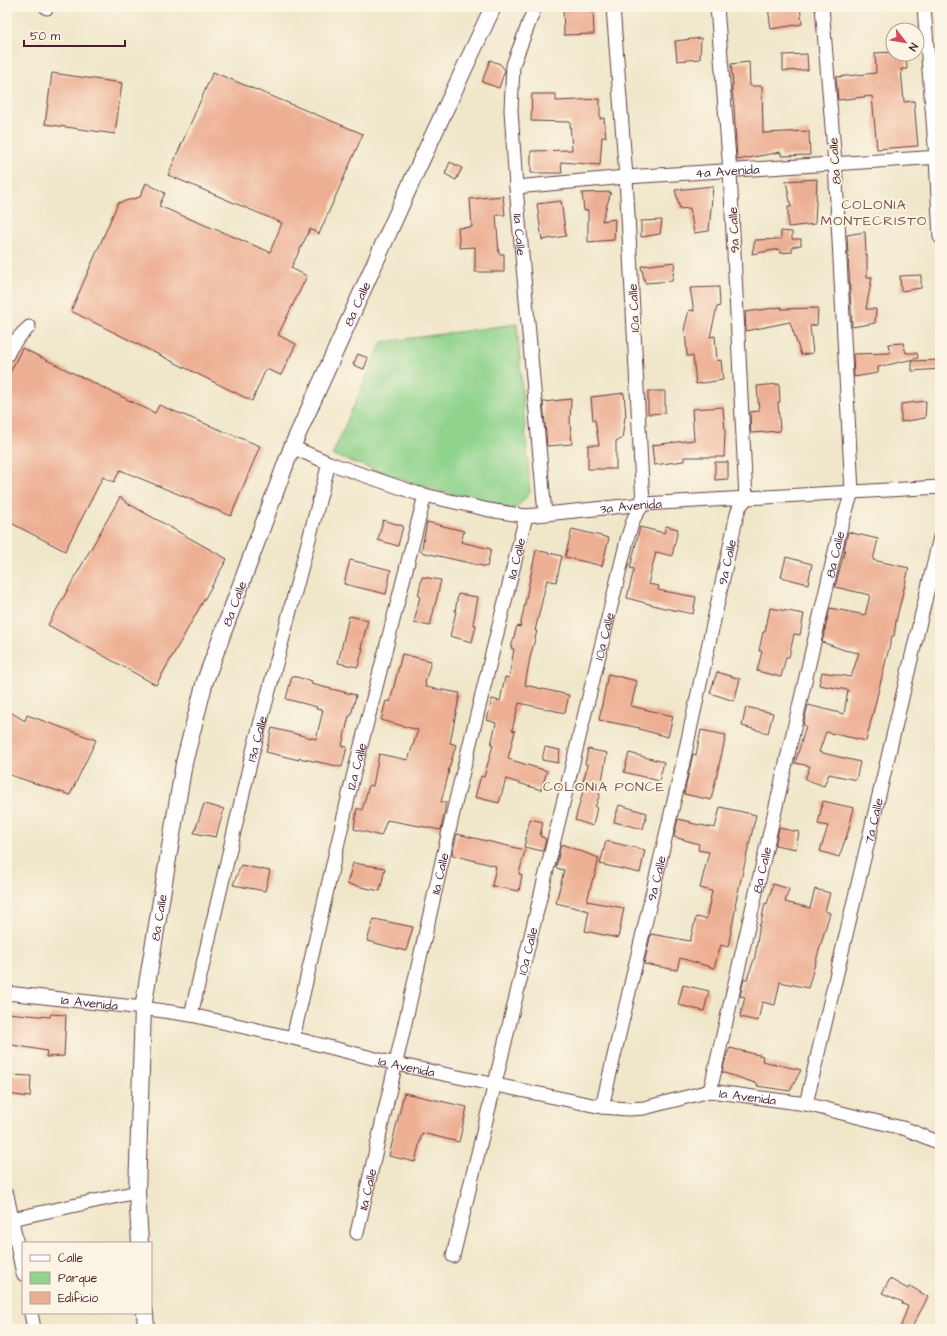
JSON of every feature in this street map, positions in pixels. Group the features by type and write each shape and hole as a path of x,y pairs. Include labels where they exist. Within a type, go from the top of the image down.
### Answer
{"street":[{"name":"8a Calle","path":"140,1242 137,1192 143,1008 184,764 205,681 292,446 415,174 493,7"},
{"name":"11a Calle","path":"535,7 513,65 510,110 545,514"},
{"name":"10a Calle","path":"452,1256 628,536 634,518 643,504 626,177 614,7"},
{"name":"9a Calle","path":"602,1107 682,767 737,514 740,506 746,499 730,171 717,7"},
{"name":"8a Calle","path":"710,1091 840,530 852,492 835,163 822,7"},
{"path":"924,7 938,157 940,237"},
{"name":"4a Avenida","path":"516,187 626,177 938,157"},
{"path":"7,355 10,348 29,327"},
{"name":"3a Avenida","path":"292,446 329,463 425,495 489,510 526,516 643,504 940,487"},
{"name":"13a Calle","path":"191,1015 252,755 329,463"},
{"name":"12a Calle","path":"293,1038 353,777 425,495"},
{"name":"11a Calle","path":"357,1232 456,800 526,516"},
{"name":"7a Calle","path":"806,1104 940,537"},
{"name":"1a Avenida","path":"7,993 143,1008 191,1015 293,1038 396,1064 602,1107 628,1109 644,1108 710,1091 806,1104 906,1129 940,1143"},
{"path":"9,1219 137,1192"},
{"path":"7,1195 9,1219 22,1270"},
{"path":"31,1314 34,1329"},
{"path":"145,1314 146,1329"}],"green space":[{"path":"517,324 530,492 522,502 513,509 428,488 332,455 382,342"}],"building":[{"path":"563,7 593,7 594,34 564,35"},
{"path":"768,7 800,7 802,24 771,29"},
{"path":"701,38 700,59 677,61 675,41"},
{"path":"885,52 885,62 907,62 907,69 901,69 904,102 914,101 918,146 877,149 872,96 838,100 836,77 876,73 875,53"},
{"path":"807,54 808,70 783,71 783,55"},
{"path":"490,60 500,64 505,70 499,88 482,82"},
{"path":"749,62 750,86 762,86 763,133 809,131 810,155 781,156 781,152 737,160 731,64"},
{"path":"213,72 363,134 319,234 310,229 291,268 307,276 278,335 296,344 281,375 266,369 252,401 71,311 118,203 140,197 146,183 165,193 159,206 270,252 282,223 168,175"},
{"path":"52,73 122,83 115,134 45,124"},
{"path":"532,94 556,94 556,101 600,99 600,119 604,118 606,137 602,137 600,165 561,162 562,173 531,173 531,151 572,150 570,122 531,121"},
{"path":"450,162 462,168 456,180 445,174"},
{"path":"817,179 815,224 788,227 788,207 791,207 786,181"},
{"path":"713,186 709,231 694,233 690,208 680,209 675,190"},
{"path":"611,192 602,221 615,219 614,240 588,242 588,210 584,211 582,193"},
{"path":"503,196 505,215 496,215 499,254 504,254 504,272 475,272 475,247 460,248 458,228 472,227 470,199"},
{"path":"561,201 566,236 542,240 537,204"},
{"path":"662,220 660,234 641,237 641,221"},
{"path":"781,231 792,232 792,239 801,239 801,245 792,247 792,252 780,253 780,249 752,254 755,240 781,239"},
{"path":"865,232 867,277 872,277 866,309 876,309 875,323 852,327 847,235"},
{"path":"675,262 672,281 645,283 641,266"},
{"path":"921,275 921,288 901,291 900,276"},
{"path":"719,287 720,306 717,307 710,337 715,336 717,361 721,360 723,380 696,384 693,356 687,356 684,330 689,310 694,311 690,288"},
{"path":"782,307 781,309 818,308 817,325 810,326 813,353 801,355 790,322 746,331 745,312"},
{"path":"903,343 906,353 917,353 918,358 878,367 878,373 854,377 853,354 890,353 888,344"},
{"path":"22,348 155,413 159,405 260,446 231,516 120,470 114,482 103,477 65,551 7,521 7,379"},
{"path":"358,354 368,358 364,369 353,365"},
{"path":"940,360 940,369 912,371 912,361"},
{"path":"779,384 780,402 778,402 780,431 751,433 750,412 759,411 757,386"},
{"path":"648,391 665,391 665,413 648,414"},
{"path":"624,393 626,417 622,439 616,441 616,469 588,469 588,445 599,445 595,420 593,420 591,397"},
{"path":"571,399 570,422 572,444 547,446 543,402"},
{"path":"926,401 925,418 901,422 901,404"},
{"path":"723,407 725,431 724,457 684,457 684,461 654,465 652,445 694,440 692,409"},
{"path":"715,462 728,462 728,479 715,480"},
{"path":"120,497 127,503 227,559 156,685 48,625"},
{"path":"383,520 403,526 398,546 378,540"},
{"path":"427,522 464,531 461,542 491,549 487,567 421,552"},
{"path":"666,526 678,529 672,556 656,552 648,584 659,586 658,590 696,597 693,614 627,598 634,569 630,568 640,527 664,533"},
{"path":"572,529 609,538 602,566 565,557"},
{"path":"848,532 878,539 873,560 909,568 896,621 894,636 892,636 866,741 826,732 819,752 860,762 856,780 829,774 824,786 805,779 810,766 795,763 806,726 803,725 808,705 844,714 848,690 819,685 822,672 851,677 859,653 844,650 822,642 830,608 865,615 870,595 835,587"},
{"path":"536,550 562,556 556,582 547,580 535,631 537,631 525,685 569,695 565,713 519,703 512,730 515,731 508,759 547,771 541,790 506,779 499,803 475,797 481,776 484,777 493,745 491,745 496,723 487,720 492,699 500,701 505,677 509,678 514,649 511,648 517,626 520,627"},
{"path":"786,557 812,564 808,584 781,577"},
{"path":"350,560 391,570 386,594 344,584"},
{"path":"422,577 441,580 430,626 414,623 420,596 418,596"},
{"path":"458,594 478,597 473,624 476,625 472,642 450,636 456,612"},
{"path":"770,608 804,614 800,635 794,634 789,657 786,657 781,677 757,671 762,651 759,651"},
{"path":"349,616 368,620 358,667 338,663"},
{"path":"402,654 431,661 425,687 460,693 450,743 456,745 441,802 446,802 441,830 387,820 381,836 354,829 357,808 362,810 369,785 373,786 379,754 408,760 418,730 381,720 386,701 390,702"},
{"path":"717,672 740,679 734,701 710,693"},
{"path":"608,674 637,681 631,706 673,716 668,737 639,729 640,728 599,720"},
{"path":"292,676 312,681 311,684 356,695 342,746 347,747 342,767 299,758 299,760 266,752 272,728 316,739 323,710 286,699"},
{"path":"746,707 773,713 768,733 742,726"},
{"path":"7,710 25,721 27,715 96,740 70,795 7,774"},
{"path":"701,730 726,735 711,800 684,794 693,754 696,755"},
{"path":"545,747 560,750 558,763 542,760"},
{"path":"588,749 607,753 599,797 595,807 597,807 593,826 575,820 584,788 581,787 588,765 585,764"},
{"path":"629,753 664,762 659,781 624,772"},
{"path":"823,801 854,808 848,832 839,857 820,851 828,826 818,824"},
{"path":"204,804 224,809 216,837 194,833"},
{"path":"619,805 647,813 643,829 614,822"},
{"path":"720,807 756,815 735,905 728,947 721,945 714,968 680,958 677,970 644,964 651,934 690,941 696,917 706,919 712,891 700,888 709,852 698,850 699,844 674,837 678,819 715,828"},
{"path":"530,819 543,822 540,836 546,839 543,851 524,847"},
{"path":"779,828 799,832 796,849 775,845"},
{"path":"457,834 525,850 519,874 522,875 519,891 492,886 496,866 452,855"},
{"path":"606,841 645,850 640,873 600,864"},
{"path":"561,844 599,858 587,901 624,908 618,938 585,931 589,911 556,903 564,870 556,868"},
{"path":"353,863 385,868 380,891 347,884"},
{"path":"241,865 270,871 265,891 233,885"},
{"path":"773,884 789,889 785,902 810,908 815,889 830,893 825,911 830,913 808,988 780,982 775,1005 762,1002 758,1021 740,1017 745,997 740,996 744,979 747,979 755,957 760,923 765,903 767,904"},
{"path":"374,919 413,927 406,951 367,941"},
{"path":"683,985 709,991 704,1011 678,1005"},
{"path":"7,1013 50,1017 51,1014 66,1015 64,1056 46,1057 47,1051 7,1044"},
{"path":"730,1048 763,1056 762,1061 801,1070 790,1091 757,1086 758,1084 722,1072"},
{"path":"7,1075 31,1076 30,1097 7,1094"},
{"path":"404,1093 467,1107 459,1142 422,1133 415,1162 389,1156"},
{"path":"890,1279 908,1289 910,1286 928,1297 911,1329 900,1329 908,1306 902,1304 903,1302 882,1293"}],"district":[{"name":"COLONIA MONTECRISTO","path":"874,212"},
{"name":"COLONIA PONCE","path":"604,786"}]}
